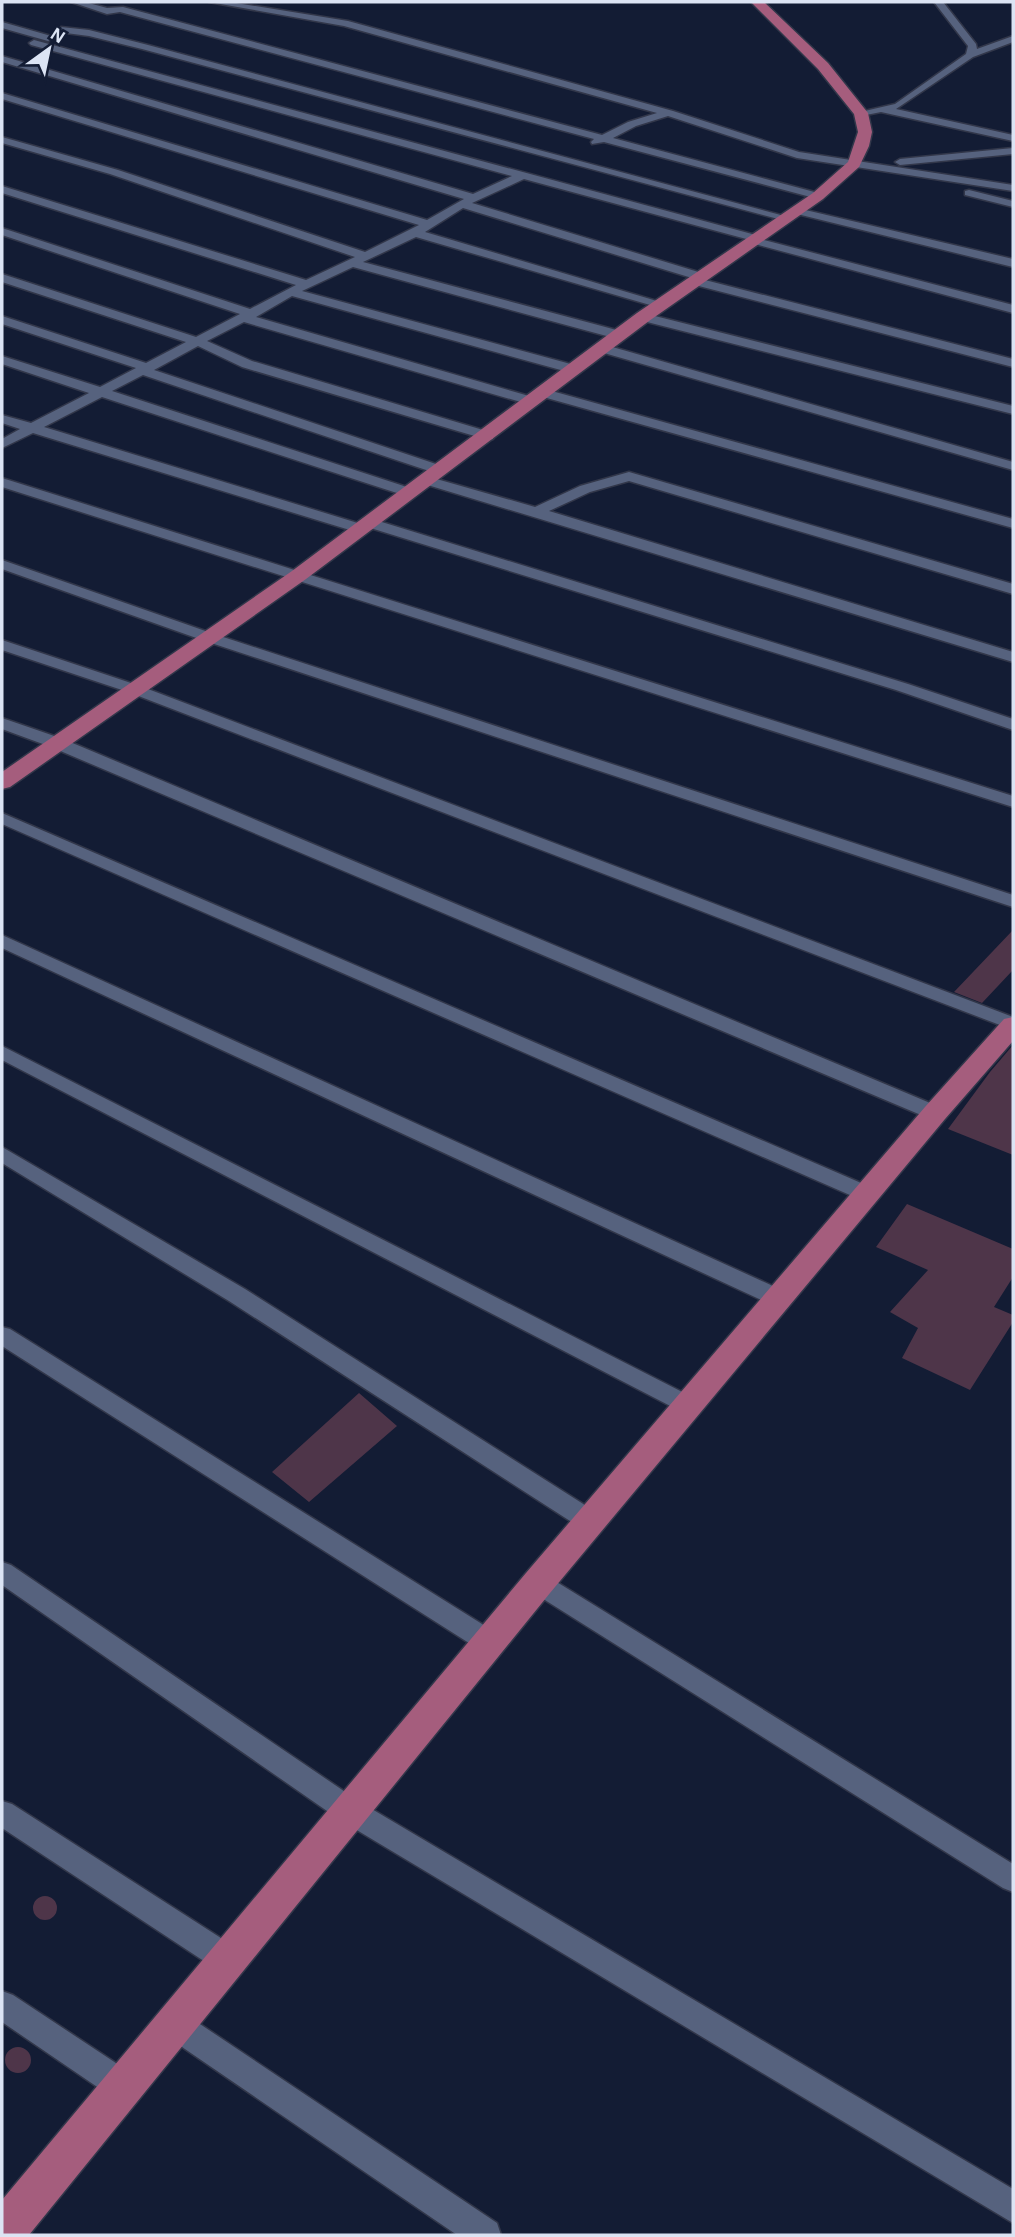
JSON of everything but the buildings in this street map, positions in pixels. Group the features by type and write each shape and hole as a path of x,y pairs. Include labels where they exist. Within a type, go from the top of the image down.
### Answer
{"main road":[{"path":"2,782 299,575 362,525 488,436 643,317 818,196 855,162 865,132 861,113 823,66 757,2"},
{"path":"2,2234 538,1583 935,1113 1013,1025"}],"street":[{"path":"76,2 107,11 120,9 223,34 818,196"},
{"path":"2,58 61,30 138,2"},
{"path":"214,2 345,23 669,113 797,155 1013,188"},
{"path":"938,2 973,46 970,55"},
{"path":"2,24 48,38"},
{"path":"61,30 89,33 145,47 792,215 1013,263"},
{"path":"861,113 898,106 970,55 1013,39"},
{"path":"27,47 522,175 1013,309"},
{"path":"2,58 477,199"},
{"path":"2,96 430,225"},
{"path":"885,110 1013,138"},
{"path":"2,444 250,316 291,292 415,233 462,204 632,124 669,113"},
{"path":"2,140 114,172 367,257"},
{"path":"855,162 916,162 1013,151"},
{"path":"904,172 944,186 1013,204"},
{"path":"2,189 306,285"},
{"path":"462,204 698,279 1013,363"},
{"path":"2,231 250,316 536,397 1013,524"},
{"path":"415,233 661,304"},
{"path":"353,263 619,335"},
{"path":"2,278 199,342 247,364 488,436"},
{"path":"291,292 573,369"},
{"path":"643,317 1013,410"},
{"path":"2,320 536,512 1013,657"},
{"path":"602,348 1013,466"},
{"path":"2,360 408,492"},
{"path":"2,419 889,683 1013,725"},
{"path":"536,512 585,489 629,476 1013,589"},
{"path":"2,482 1013,802"},
{"path":"2,564 208,637 1013,901"},
{"path":"2,645 134,689 1013,1025"},
{"path":"2,723 57,743 935,1113"},
{"path":"2,818 867,1194"},
{"path":"2,941 778,1298"},
{"path":"2,1052 688,1405"},
{"path":"2,1154 248,1302 590,1521"},
{"path":"2,1335 489,1643"},
{"path":"2,1572 350,1811 1013,2207"},
{"path":"538,1583 1013,1879"},
{"path":"2,1813 227,1959"},
{"path":"2,2005 123,2086"},
{"path":"174,2024 485,2235"}]}
